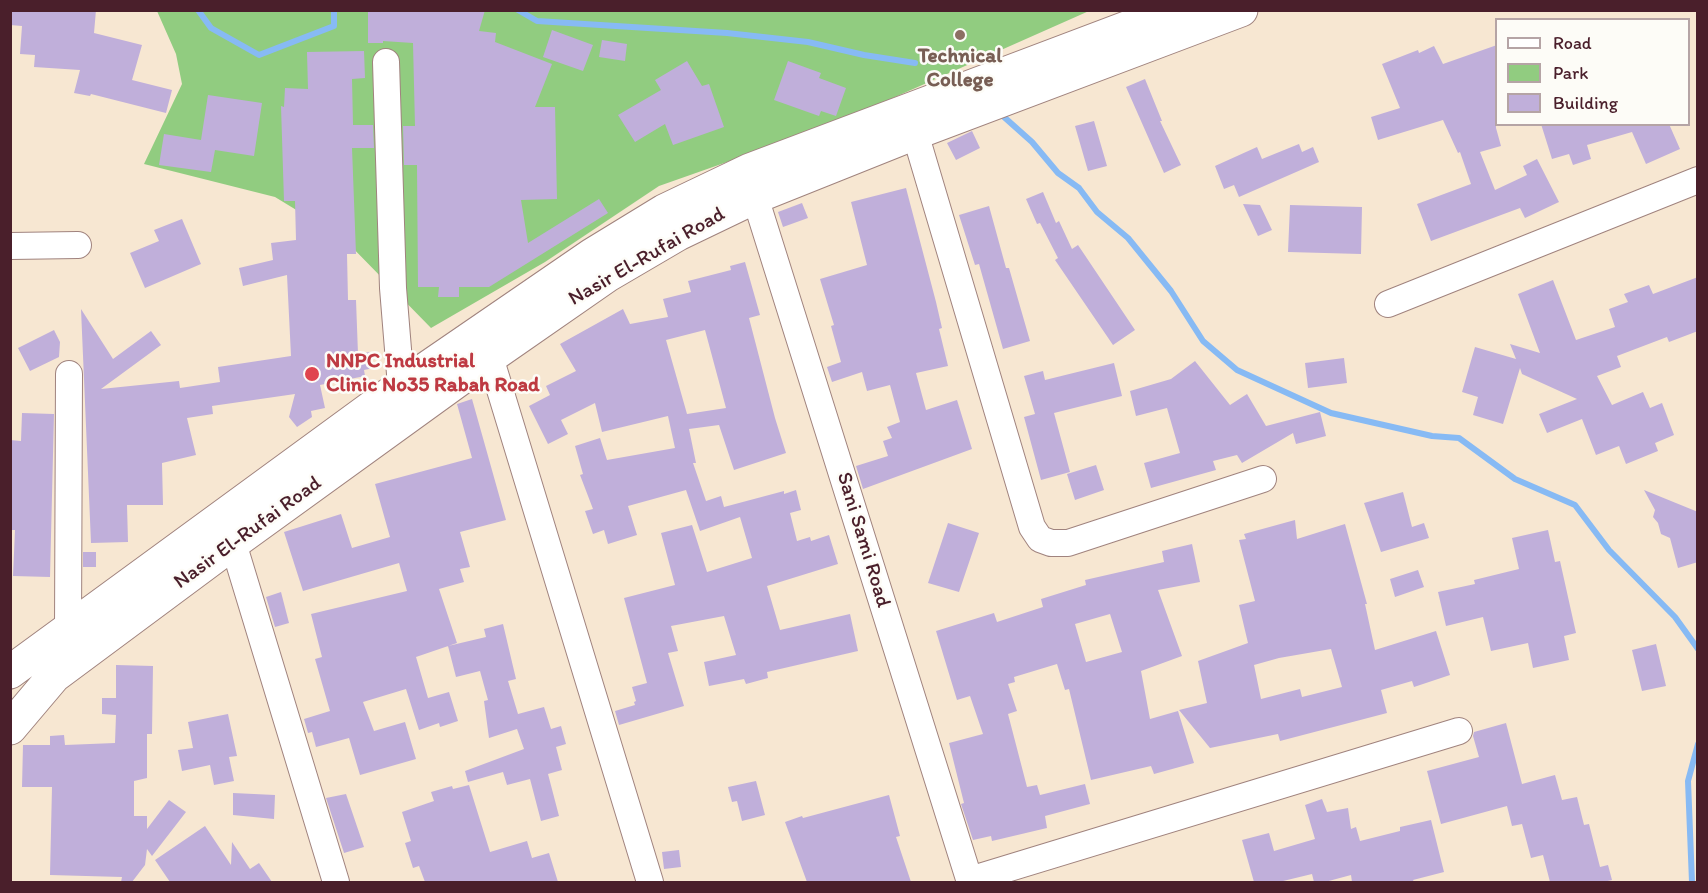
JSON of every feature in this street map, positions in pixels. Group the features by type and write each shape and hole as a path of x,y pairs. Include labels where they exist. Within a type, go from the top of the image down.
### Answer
{"main road":[{"name":"Nasir El-Rufai Road","path":"15,719 54,676 233,543 490,357 608,275 678,234 755,196 915,132 1117,44 1174,10"},
{"name":"Nasir El-Rufai Road","path":"10,672 401,386 592,255 664,211 750,170 1117,44 1241,10"}],"street":[{"path":"386,62 393,288 401,386"},
{"path":"915,132 1032,527 1040,539 1051,543 1068,543 1263,479"},
{"path":"1388,304 1698,180"},
{"name":"Sani Sami Road","path":"755,196 970,881"},
{"path":"10,246 78,245"},
{"path":"490,357 650,882"},
{"path":"68,629 69,374"},
{"path":"233,543 336,882"},
{"path":"970,881 1459,731"}],"green space":[{"path":"157,11 1089,11 832,125 659,186 545,262 431,328 344,239 275,197 144,164 182,84 176,54"}],"building":[{"path":"10,10 96,10 94,33 142,45 132,80 172,90 166,113 91,94 90,96 74,93 80,70 34,67 35,55 20,54 22,26 10,25"},
{"path":"368,10 485,10 479,31 496,33 495,42 552,64 535,107 555,107 557,199 521,200 528,243 599,199 608,213 489,287 459,287 459,297 438,297 439,287 418,287 417,165 404,165 403,126 415,126 413,43 383,41 383,43 368,43"},
{"path":"552,30 593,45 583,71 543,57"},
{"path":"602,40 627,44 625,61 599,57"},
{"path":"1434,46 1443,64 1495,46 1495,126 1501,146 1480,152 1495,190 1527,175 1523,166 1537,159 1559,202 1525,218 1520,208 1431,241 1417,204 1471,184 1460,152 1458,153 1443,120 1378,140 1371,117 1400,108 1382,64"},
{"path":"364,51 365,78 352,79 353,125 373,125 374,148 352,148 356,254 347,254 348,300 356,300 358,354 370,352 374,368 364,370 365,376 320,385 325,408 311,411 312,417 297,427 289,417 295,394 212,406 213,414 187,418 196,455 162,463 163,505 127,505 128,542 91,543 81,309 113,359 151,331 161,345 101,389 179,381 180,388 220,382 218,367 291,356 287,275 243,286 239,268 273,260 271,243 296,240 295,201 284,201 281,106 284,107 285,88 308,89 307,52"},
{"path":"687,61 702,86 709,84 724,127 673,145 665,124 635,142 618,115 661,90 655,80"},
{"path":"788,61 821,73 819,78 846,88 836,116 821,111 819,116 774,100"},
{"path":"1145,79 1162,121 1160,121 1181,165 1164,173 1126,87"},
{"path":"208,95 262,103 254,156 215,150 211,172 159,165 164,134 201,140"},
{"path":"1094,121 1107,166 1088,171 1075,126"},
{"path":"1542,126 1670,126 1680,149 1646,164 1632,132 1587,145 1591,159 1573,165 1569,154 1552,159"},
{"path":"972,131 980,148 956,160 947,143"},
{"path":"1299,144 1302,152 1313,147 1319,162 1239,197 1234,185 1224,189 1215,166 1257,147 1262,159"},
{"path":"906,188 936,302 942,328 939,329 948,366 916,373 926,410 957,400 972,449 863,489 856,466 888,456 883,441 892,438 887,427 900,422 890,385 867,391 862,372 832,382 827,367 841,362 831,326 834,325 820,279 867,265 851,202"},
{"path":"1043,192 1056,223 1059,221 1072,249 1078,245 1135,330 1113,345 1055,260 1058,258 1040,223 1037,224 1026,199"},
{"path":"802,203 808,218 783,227 778,212"},
{"path":"1243,204 1260,205 1272,230 1258,236"},
{"path":"1290,205 1362,207 1361,254 1288,252"},
{"path":"989,206 1030,341 1003,349 979,264 975,265 959,215"},
{"path":"182,219 201,264 145,288 130,253 159,241 154,230"},
{"path":"745,262 760,315 749,318 786,453 734,470 719,425 689,429 696,463 693,463 706,501 721,496 724,507 796,490 801,510 790,513 797,541 810,537 811,541 829,535 838,564 767,586 780,630 850,614 858,651 767,672 768,678 746,684 744,679 709,686 704,662 736,655 724,616 671,626 678,651 668,653 684,706 619,725 615,711 635,705 632,687 647,683 624,598 675,585 661,533 692,525 707,572 752,558 740,517 700,531 686,490 628,506 637,535 608,544 604,530 593,534 585,511 593,509 580,475 583,474 575,446 600,438 607,460 675,448 668,416 602,432 595,403 561,420 568,434 548,444 529,406 550,395 546,386 576,371 560,344 623,309 630,324 668,317 663,299 691,292 688,281 731,270 730,266","holes":["705,330 726,408 687,414 666,340"]},
{"path":"1698,277 1698,331 1669,342 1667,337 1617,356 1621,367 1597,376 1612,405 1643,392 1650,408 1662,403 1674,435 1655,443 1658,451 1626,464 1619,446 1596,455 1582,419 1547,433 1539,414 1577,399 1522,374 1520,368 1503,424 1473,415 1478,397 1462,392 1475,347 1516,359 1510,344 1540,353 1518,294 1553,280 1576,340 1615,327 1609,309 1628,302 1624,294 1649,285 1653,294"},
{"path":"54,330 60,342 59,357 30,371 18,348"},
{"path":"1344,358 1347,383 1308,388 1305,363"},
{"path":"1195,361 1230,405 1247,394 1266,426 1320,412 1326,436 1296,444 1293,433 1242,463 1237,455 1213,461 1216,470 1151,488 1144,463 1180,453 1167,408 1136,416 1130,391 1171,379"},
{"path":"1114,363 1122,396 1054,413 1070,472 1041,480 1024,417 1035,414 1024,376 1043,371 1045,380"},
{"path":"472,399 506,520 460,532 470,567 460,569 464,582 439,589 457,643 416,657 428,698 449,692 458,721 440,727 439,723 419,730 406,689 363,702 374,731 405,722 416,759 360,775 349,738 316,747 312,732 308,733 304,719 330,711 315,659 322,657 311,614 407,591 399,563 303,591 284,532 341,514 352,548 390,537 375,484 472,458 457,404"},
{"path":"22,413 54,414 50,577 13,576 15,530 10,530 10,440 21,441"},
{"path":"1096,465 1104,490 1075,500 1067,474"},
{"path":"1644,490 1698,512 1698,562 1678,568 1670,538 1661,534 1658,523 1653,517 1655,510"},
{"path":"1403,492 1412,527 1424,523 1429,538 1381,552 1364,503"},
{"path":"1295,520 1297,539 1345,524 1367,604 1365,604 1375,650 1436,631 1450,675 1414,687 1412,681 1381,690 1387,713 1280,741 1278,734 1210,748 1179,710 1207,703 1198,661 1248,643 1239,605 1255,601 1239,540 1246,539 1244,534","holes":["1331,649 1342,687 1302,697 1300,689 1261,699 1254,665"]},
{"path":"948,523 979,533 959,592 928,583"},
{"path":"1548,530 1555,562 1560,561 1576,633 1564,636 1569,660 1533,668 1528,643 1491,651 1483,617 1446,626 1438,592 1475,584 1474,580 1519,569 1512,538"},
{"path":"1192,544 1200,582 1158,590 1182,656 1141,671 1150,719 1178,711 1194,763 1154,774 1151,766 1091,780 1069,689 1065,690 1057,664 1014,677 1015,682 1008,684 1017,711 1008,714 1027,787 1037,785 1040,795 1085,784 1090,804 1045,816 1047,828 992,841 991,836 973,840 961,804 964,803 949,743 983,734 970,696 957,700 936,631 994,613 997,622 1043,607 1041,599 1086,585 1085,580 1164,562 1162,551","holes":["1110,614 1122,652 1086,662 1075,624"]},
{"path":"83,552 96,552 96,567 83,567"},
{"path":"1418,570 1424,587 1395,597 1390,579"},
{"path":"281,592 289,623 275,627 266,597"},
{"path":"503,624 516,679 508,681 518,714 544,707 551,729 561,726 566,744 556,747 562,770 548,774 559,816 541,821 530,779 507,785 503,772 468,782 465,771 524,749 517,729 489,738 484,701 488,700 480,671 456,677 448,646 486,637 484,629"},
{"path":"1656,644 1666,686 1642,691 1632,650"},
{"path":"116,665 153,666 152,734 147,734 147,778 134,781 134,816 147,816 147,829 169,800 186,812 152,856 147,849 145,865 132,882 121,882 122,877 50,875 52,787 22,787 23,745 50,745 50,736 64,735 65,745 115,743 116,715 102,714 102,698 116,698"},
{"path":"228,714 237,756 229,757 234,781 214,785 210,765 182,771 178,750 193,748 188,722"},
{"path":"1506,723 1522,784 1555,775 1562,800 1577,797 1584,825 1589,824 1600,867 1608,865 1612,880 1550,882 1543,855 1531,858 1522,824 1512,826 1507,806 1441,824 1427,771 1479,757 1474,732"},
{"path":"756,781 765,815 742,821 737,801 732,802 728,787"},
{"path":"469,785 490,852 527,841 532,858 549,853 558,882 425,882 419,866 413,868 405,843 411,841 402,812 434,801 431,792 452,786 453,789"},
{"path":"233,793 275,795 274,819 233,815"},
{"path":"346,794 364,847 344,853 326,798"},
{"path":"889,795 900,836 896,837 911,882 807,882 785,822"},
{"path":"1322,799 1327,812 1348,808 1351,829 1356,827 1360,841 1400,831 1400,827 1431,820 1444,872 1413,880 1414,882 1352,882 1351,875 1325,882 1314,882 1312,874 1279,882 1254,882 1242,840 1269,833 1274,851 1315,839 1305,805"},
{"path":"205,826 231,865 232,842 250,869 259,863 272,882 170,882 155,860"},
{"path":"679,850 681,867 664,869 662,852"}],"waterway":[{"path":"198,10 211,28 259,55 334,26 334,10"},
{"path":"518,10 537,21 727,33 808,42 864,55 915,63"},
{"path":"1004,117 1032,142 1058,173 1079,188 1097,212 1128,238 1171,291 1203,341 1237,370 1331,413 1432,436 1459,438 1515,479 1575,505 1609,550 1675,617 1698,649"},
{"path":"1692,882 1688,781 1698,744"}],"place":[{"name":"Technical College","path":"960,35"},
{"name":"NNPC Industrial Clinic No35 Rabah Road","path":"312,374"}]}
